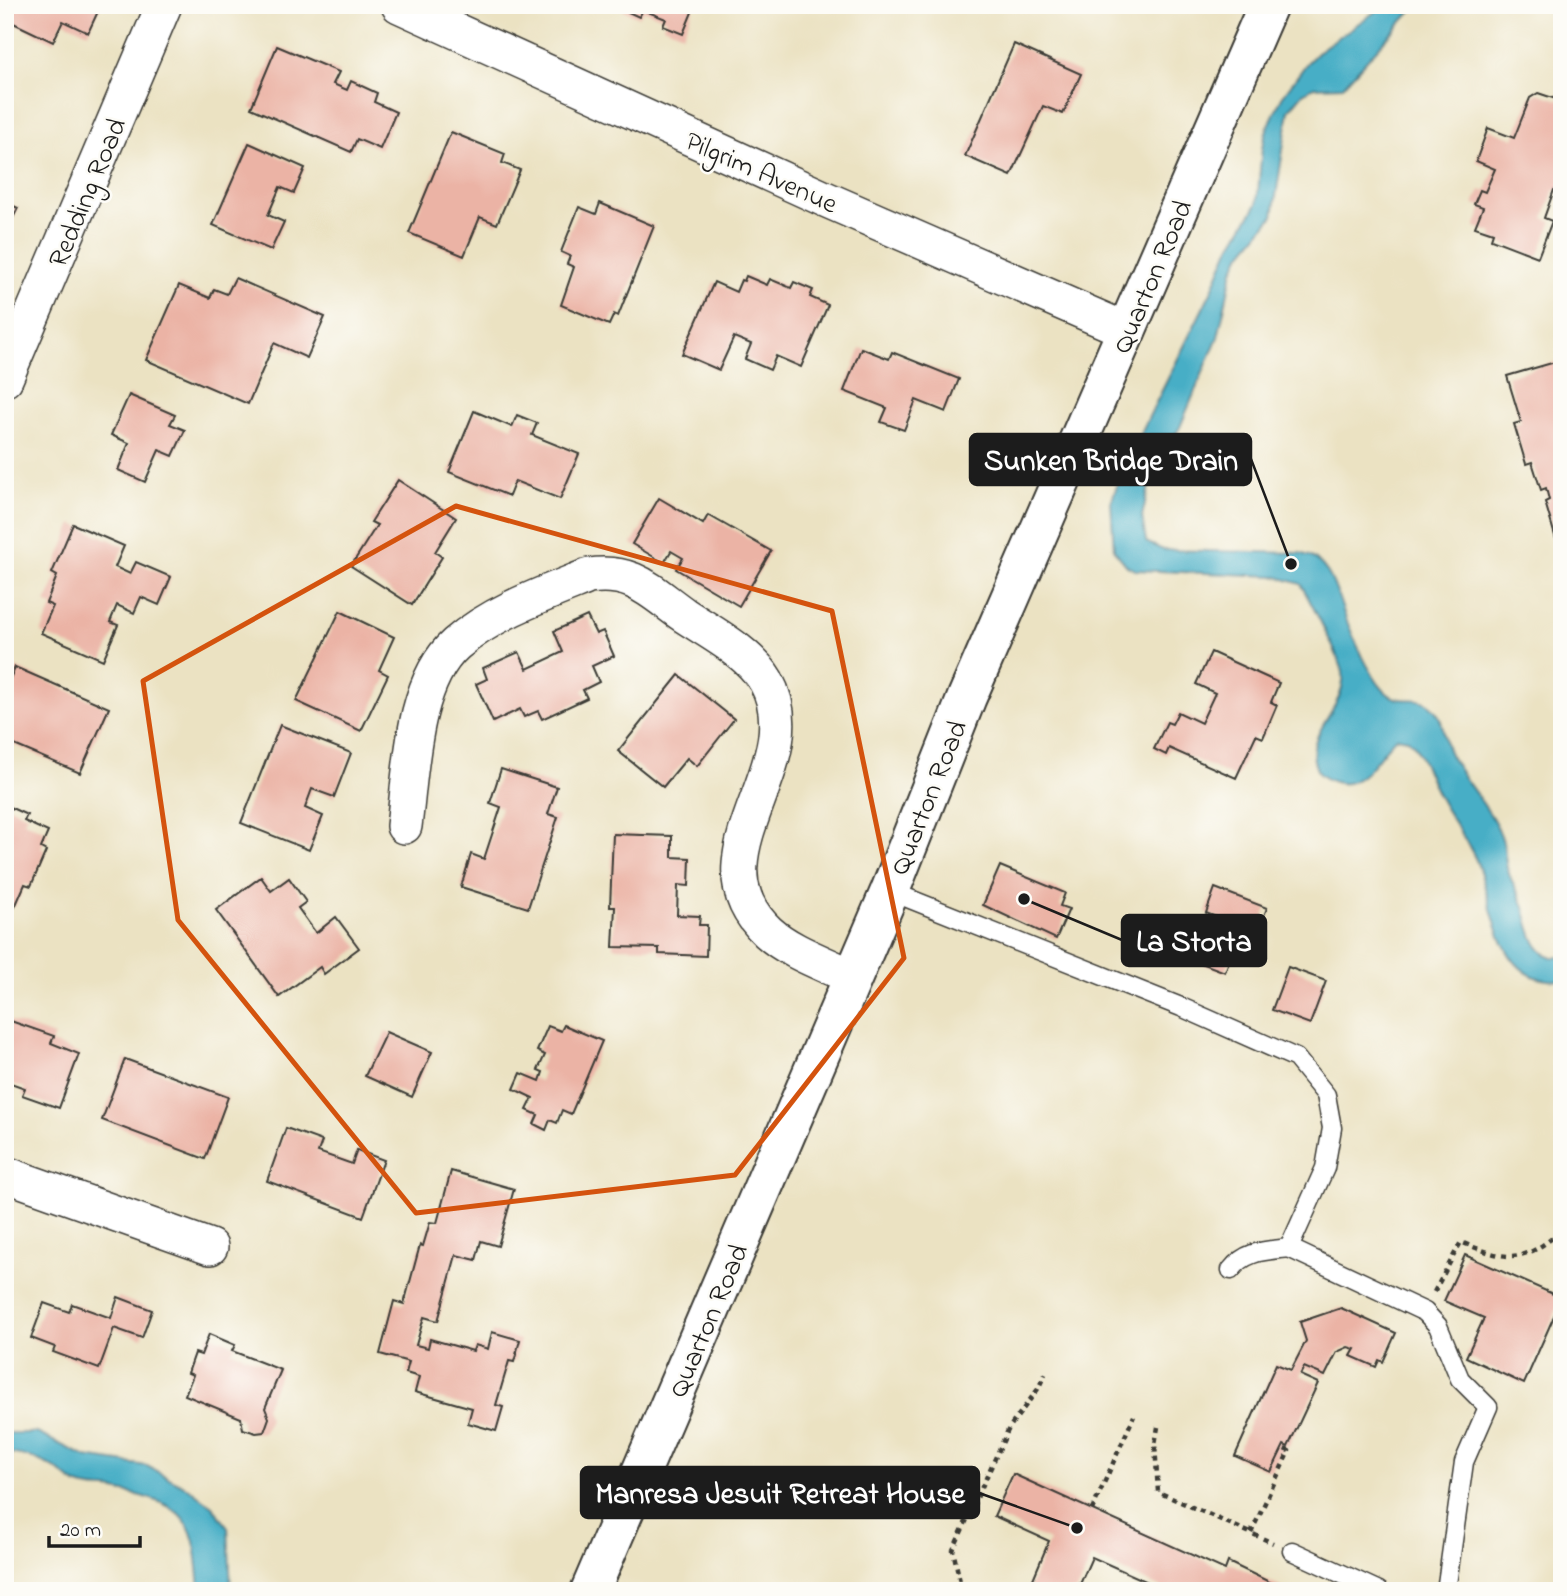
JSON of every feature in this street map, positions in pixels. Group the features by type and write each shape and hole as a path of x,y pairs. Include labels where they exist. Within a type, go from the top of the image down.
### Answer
{"street":[{"name":"Redding Road","path":"5,379 164,5"},
{"name":"Pilgrim Avenue","path":"399,5 813,194 1128,331"},
{"name":"Quarton Road","path":"590,1591 890,891 977,675 1268,5"},
{"path":"404,826 416,736 426,691 454,646 479,627 589,576 606,573 627,576 646,586 746,658 764,679 775,700 778,727 775,751 743,837 737,867 742,888 750,907 767,932 852,977"},
{"path":"5,1174 210,1247"}],"lane":[{"path":"890,891 1181,1007 1296,1058 1326,1095 1332,1128 1325,1168 1289,1248"},
{"path":"1231,1270 1240,1258 1251,1253 1289,1248 1425,1312 1438,1326 1460,1379 1488,1407 1464,1462 1446,1591"},
{"path":"1292,1551 1379,1591"}],"path":[{"path":"1425,1312 1461,1242 1492,1254 1523,1257 1540,1249 1562,1230"},
{"path":"962,1591 953,1550 1009,1428 1038,1389 1045,1374"},
{"path":"1092,1510 1133,1416"},
{"path":"1158,1427 1155,1444 1158,1492 1292,1551"},
{"path":"1251,1533 1289,1451 1282,1448"}],"highlighted area":[{"path":"456,506 832,611 904,958 735,1175 416,1213 178,920 143,681"}],"water":[{"path":"1385,5 1417,5 1343,86 1314,87 1304,92 1289,110 1273,216 1240,256 1233,270 1218,337 1180,427 1152,473 1142,516 1146,542 1163,550 1300,553 1311,557 1326,570 1359,649 1383,689 1398,699 1427,703 1438,714 1446,745 1454,762 1499,830 1508,872 1522,902 1533,939 1544,953 1552,957 1562,957 1562,980 1540,979 1523,970 1511,956 1501,938 1476,860 1440,799 1415,746 1408,739 1397,737 1355,781 1333,782 1319,774 1314,760 1314,747 1338,700 1343,673 1301,584 1274,576 1135,570 1127,566 1114,550 1111,502 1125,465 1211,292 1228,251 1257,204 1262,147 1282,97 1320,50"},
{"path":"5,1433 37,1433 86,1457 147,1466 190,1489 212,1506 228,1527 231,1591 200,1591 191,1531 184,1519 174,1510 140,1496 83,1487 45,1463 5,1453"}],"building":[{"path":"5,5 101,5 88,33 63,21 53,42 5,19"},
{"path":"613,5 695,5 683,34 663,26 666,19 643,10 639,17"},
{"path":"1014,44 1081,74 1063,114 1043,106 1011,176 965,156"},
{"path":"277,46 339,72 333,84 347,90 351,81 377,93 374,102 396,112 380,149 357,139 351,152 251,108"},
{"path":"1538,93 1562,101 1562,193 1554,190 1544,218 1552,221 1538,257 1491,239 1493,233 1475,227 1483,207 1474,204 1480,190 1485,192 1495,169 1476,161 1488,128 1514,138 1530,98"},
{"path":"451,132 505,154 502,163 520,170 497,224 480,217 464,256 409,233"},
{"path":"249,143 305,168 294,193 280,187 268,215 284,222 271,250 213,225"},
{"path":"5,202 18,208 5,234"},
{"path":"600,203 654,226 618,316 614,314 609,325 561,305 574,267 567,264 570,256 561,252 579,207 596,214"},
{"path":"746,276 767,285 770,279 791,288 794,282 813,290 810,297 828,305 801,367 776,356 770,370 745,359 751,344 734,337 719,370 682,354 714,282 736,292 741,280 744,281"},
{"path":"235,278 325,317 307,358 274,343 248,404 146,360 179,285 210,298 214,289 227,294"},
{"path":"861,348 889,359 892,352 959,379 946,412 916,400 904,430 881,422 887,408 844,391"},
{"path":"1562,360 1562,545 1558,546 1545,502 1549,500 1546,488 1541,490 1532,462 1526,464 1514,424 1521,422 1507,376"},
{"path":"129,395 175,415 170,424 185,430 173,456 159,450 145,482 118,470 129,443 111,435"},
{"path":"474,411 512,427 517,415 537,423 532,435 579,454 560,499 515,481 509,496 449,472"},
{"path":"398,480 456,518 435,552 442,557 412,605 351,566 377,525 371,522"},
{"path":"659,498 703,524 708,515 771,551 739,606 676,569 683,558 671,551 664,563 632,544"},
{"path":"73,524 124,546 115,567 130,574 136,562 171,577 159,605 141,597 134,613 117,605 110,622 118,625 103,660 41,633 53,606 46,603 57,576 52,573"},
{"path":"340,611 394,637 379,670 388,675 361,731 296,701"},
{"path":"587,616 596,634 603,631 614,656 592,666 599,682 583,690 587,698 542,719 538,711 524,717 520,709 493,722 476,684 487,679 483,668 519,652 527,669 563,652 554,631"},
{"path":"1211,652 1279,683 1271,702 1277,705 1263,738 1256,735 1236,778 1169,748 1166,755 1154,749 1167,722 1172,724 1178,712 1201,723 1215,693 1196,684"},
{"path":"15,667 109,708 80,773 5,741 5,690"},
{"path":"679,675 734,719 697,766 687,758 663,787 618,751"},
{"path":"280,725 351,753 334,797 312,789 305,808 323,816 309,850 241,823"},
{"path":"501,769 557,787 548,814 558,817 528,908 461,887 471,854 484,859 501,807 490,803"},
{"path":"5,805 27,815 24,821 48,832 41,848 46,851 31,886 25,884 15,907 5,903"},
{"path":"613,834 672,836 672,857 690,858 689,886 678,885 677,915 700,916 699,925 707,925 706,956 659,954 659,948 613,947 615,907 610,907"},
{"path":"1000,866 1065,893 1060,906 1069,909 1056,939 983,905"},
{"path":"261,877 271,891 289,878 306,902 298,908 316,933 336,917 359,948 324,974 320,967 279,997 216,910"},
{"path":"1215,888 1267,908 1257,933 1242,927 1225,972 1201,963 1219,918 1206,913"},
{"path":"1288,967 1326,981 1310,1024 1272,1010"},
{"path":"5,1019 54,1036 51,1043 79,1054 59,1108 22,1095 25,1088 5,1081"},
{"path":"564,1025 602,1041 571,1114 562,1110 557,1123 550,1120 546,1130 534,1124 538,1115 527,1110 533,1098 514,1089 521,1073 540,1081 543,1072 538,1070 545,1055 537,1051 548,1026 561,1031"},
{"path":"386,1032 432,1052 412,1097 365,1076"},
{"path":"125,1059 228,1097 205,1159 102,1120"},
{"path":"286,1128 322,1141 318,1152 352,1164 357,1150 384,1160 363,1217 267,1181"},
{"path":"451,1171 514,1189 498,1246 481,1241 476,1260 456,1255 438,1321 424,1317 416,1345 428,1348 430,1339 473,1351 475,1345 488,1349 492,1332 520,1340 514,1362 509,1361 496,1405 503,1407 496,1431 468,1423 472,1408 415,1392 419,1377 406,1373 409,1362 380,1354 394,1301 404,1304 420,1245 423,1246 430,1222 437,1223"},
{"path":"1465,1255 1562,1298 1524,1384 1466,1357 1484,1318 1444,1301"},
{"path":"118,1297 152,1310 142,1338 114,1328 99,1369 53,1352 55,1347 31,1338 44,1303 69,1312 72,1304 111,1318"},
{"path":"1341,1308 1396,1333 1383,1362 1379,1360 1376,1367 1351,1356 1355,1349 1348,1347 1337,1352 1325,1376 1304,1367 1300,1375 1318,1383 1288,1447 1284,1445 1271,1472 1235,1456 1276,1364 1291,1370 1306,1341 1300,1322"},
{"path":"209,1334 235,1345 232,1351 281,1370 265,1408 269,1418 264,1432 256,1433 243,1429 241,1418 185,1395 193,1375 188,1373 195,1353 201,1355"},
{"path":"1013,1474 1225,1570 1228,1562 1282,1588 1281,1591 1168,1591 1092,1557 1077,1591 1028,1591 1049,1541 994,1516"}],"place":[{"name":"Sunken Bridge Drain","path":"1291,564"},
{"name":"La Storta","path":"1024,899"},
{"name":"Manresa Jesuit Retreat House","path":"1077,1528"}]}
